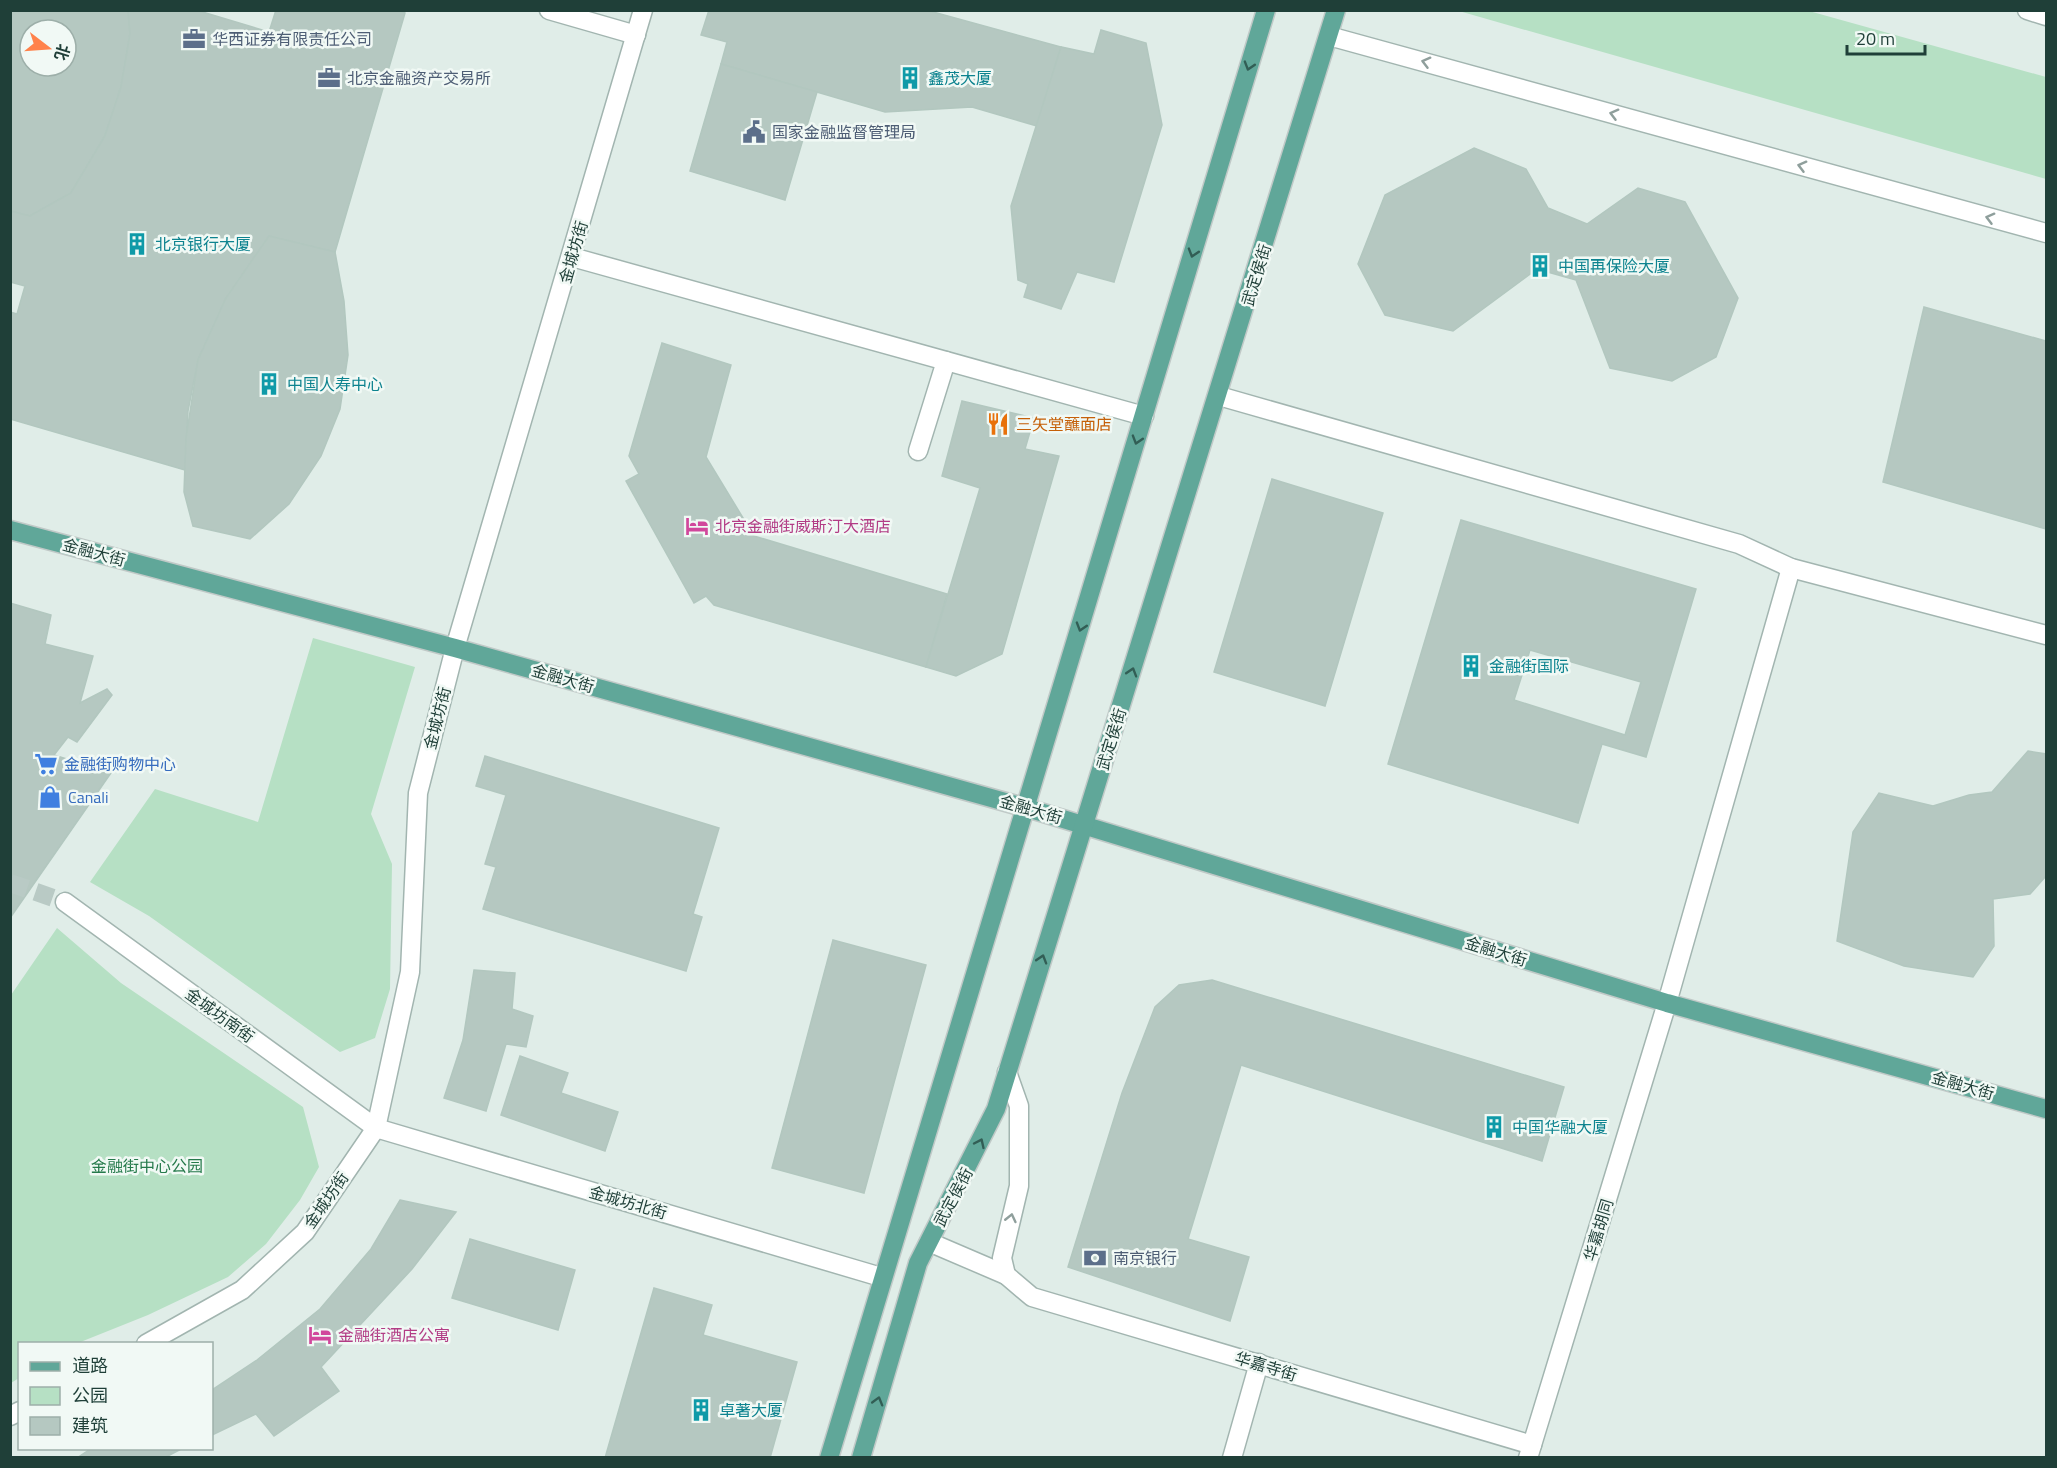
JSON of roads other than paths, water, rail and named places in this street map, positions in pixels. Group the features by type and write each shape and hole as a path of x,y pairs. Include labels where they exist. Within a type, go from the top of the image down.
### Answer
{"main road":[{"name":"武定侯街","path":"861,1458 918,1263 996,1108 1219,396 1336,10"},
{"path":"829,1458 881,1277 1027,808 1261,12"},
{"name":"金融大街","path":"10,530 455,648 1027,808 1667,1003 2046,1108"}],"street":[{"path":"549,10 636,35"},
{"name":"金城坊街","path":"150,1342 242,1290 305,1232 376,1128 410,972 418,793 455,648 643,10"},
{"path":"2027,10 2046,16"},
{"path":"1329,36 2046,233"},
{"path":"572,257 1144,416"},
{"path":"918,451 946,361"},
{"path":"1219,396 1739,544 1791,568 2046,635"},
{"name":"华嘉胡同","path":"1530,1451 1667,1003 1791,568"},
{"name":"金城坊南街","path":"65,902 376,1128"},
{"path":"1006,1275 1002,1258 1019,1186 1019,1106 1007,1072"},
{"name":"金城坊北街","path":"376,1128 881,1277"},
{"name":"华嘉寺街","path":"929,1242 1006,1275 1032,1297 1258,1363 1530,1451"},
{"path":"1232,1458 1258,1363"}],"tunnel":[{"path":"10,883 65,902"}],"place":[{"name":"华西证券有限责任公司","path":"194,39"},
{"name":"北京金融资产交易所","path":"329,78"},
{"name":"鑫茂大厦","path":"910,78"},
{"name":"国家金融监督管理局","path":"754,132"},
{"name":"北京银行大厦","path":"137,244"},
{"name":"中国再保险大厦","path":"1540,266"},
{"name":"中国人寿中心","path":"269,384"},
{"name":"三矢堂蘸面店","path":"998,424"},
{"name":"北京金融街威斯汀大酒店","path":"697,526"},
{"name":"金融街国际","path":"1471,666"},
{"name":"金融街购物中心","path":"46,764"},
{"name":"Canali","path":"50,797"},
{"name":"中国华融大厦","path":"1494,1127"},
{"name":"南京银行","path":"1095,1258"},
{"name":"金融街酒店公寓","path":"320,1335"},
{"name":"卓著大厦","path":"701,1410"}],"park label":[{"name":"金融街中心公园","path":"147,1166"}]}
